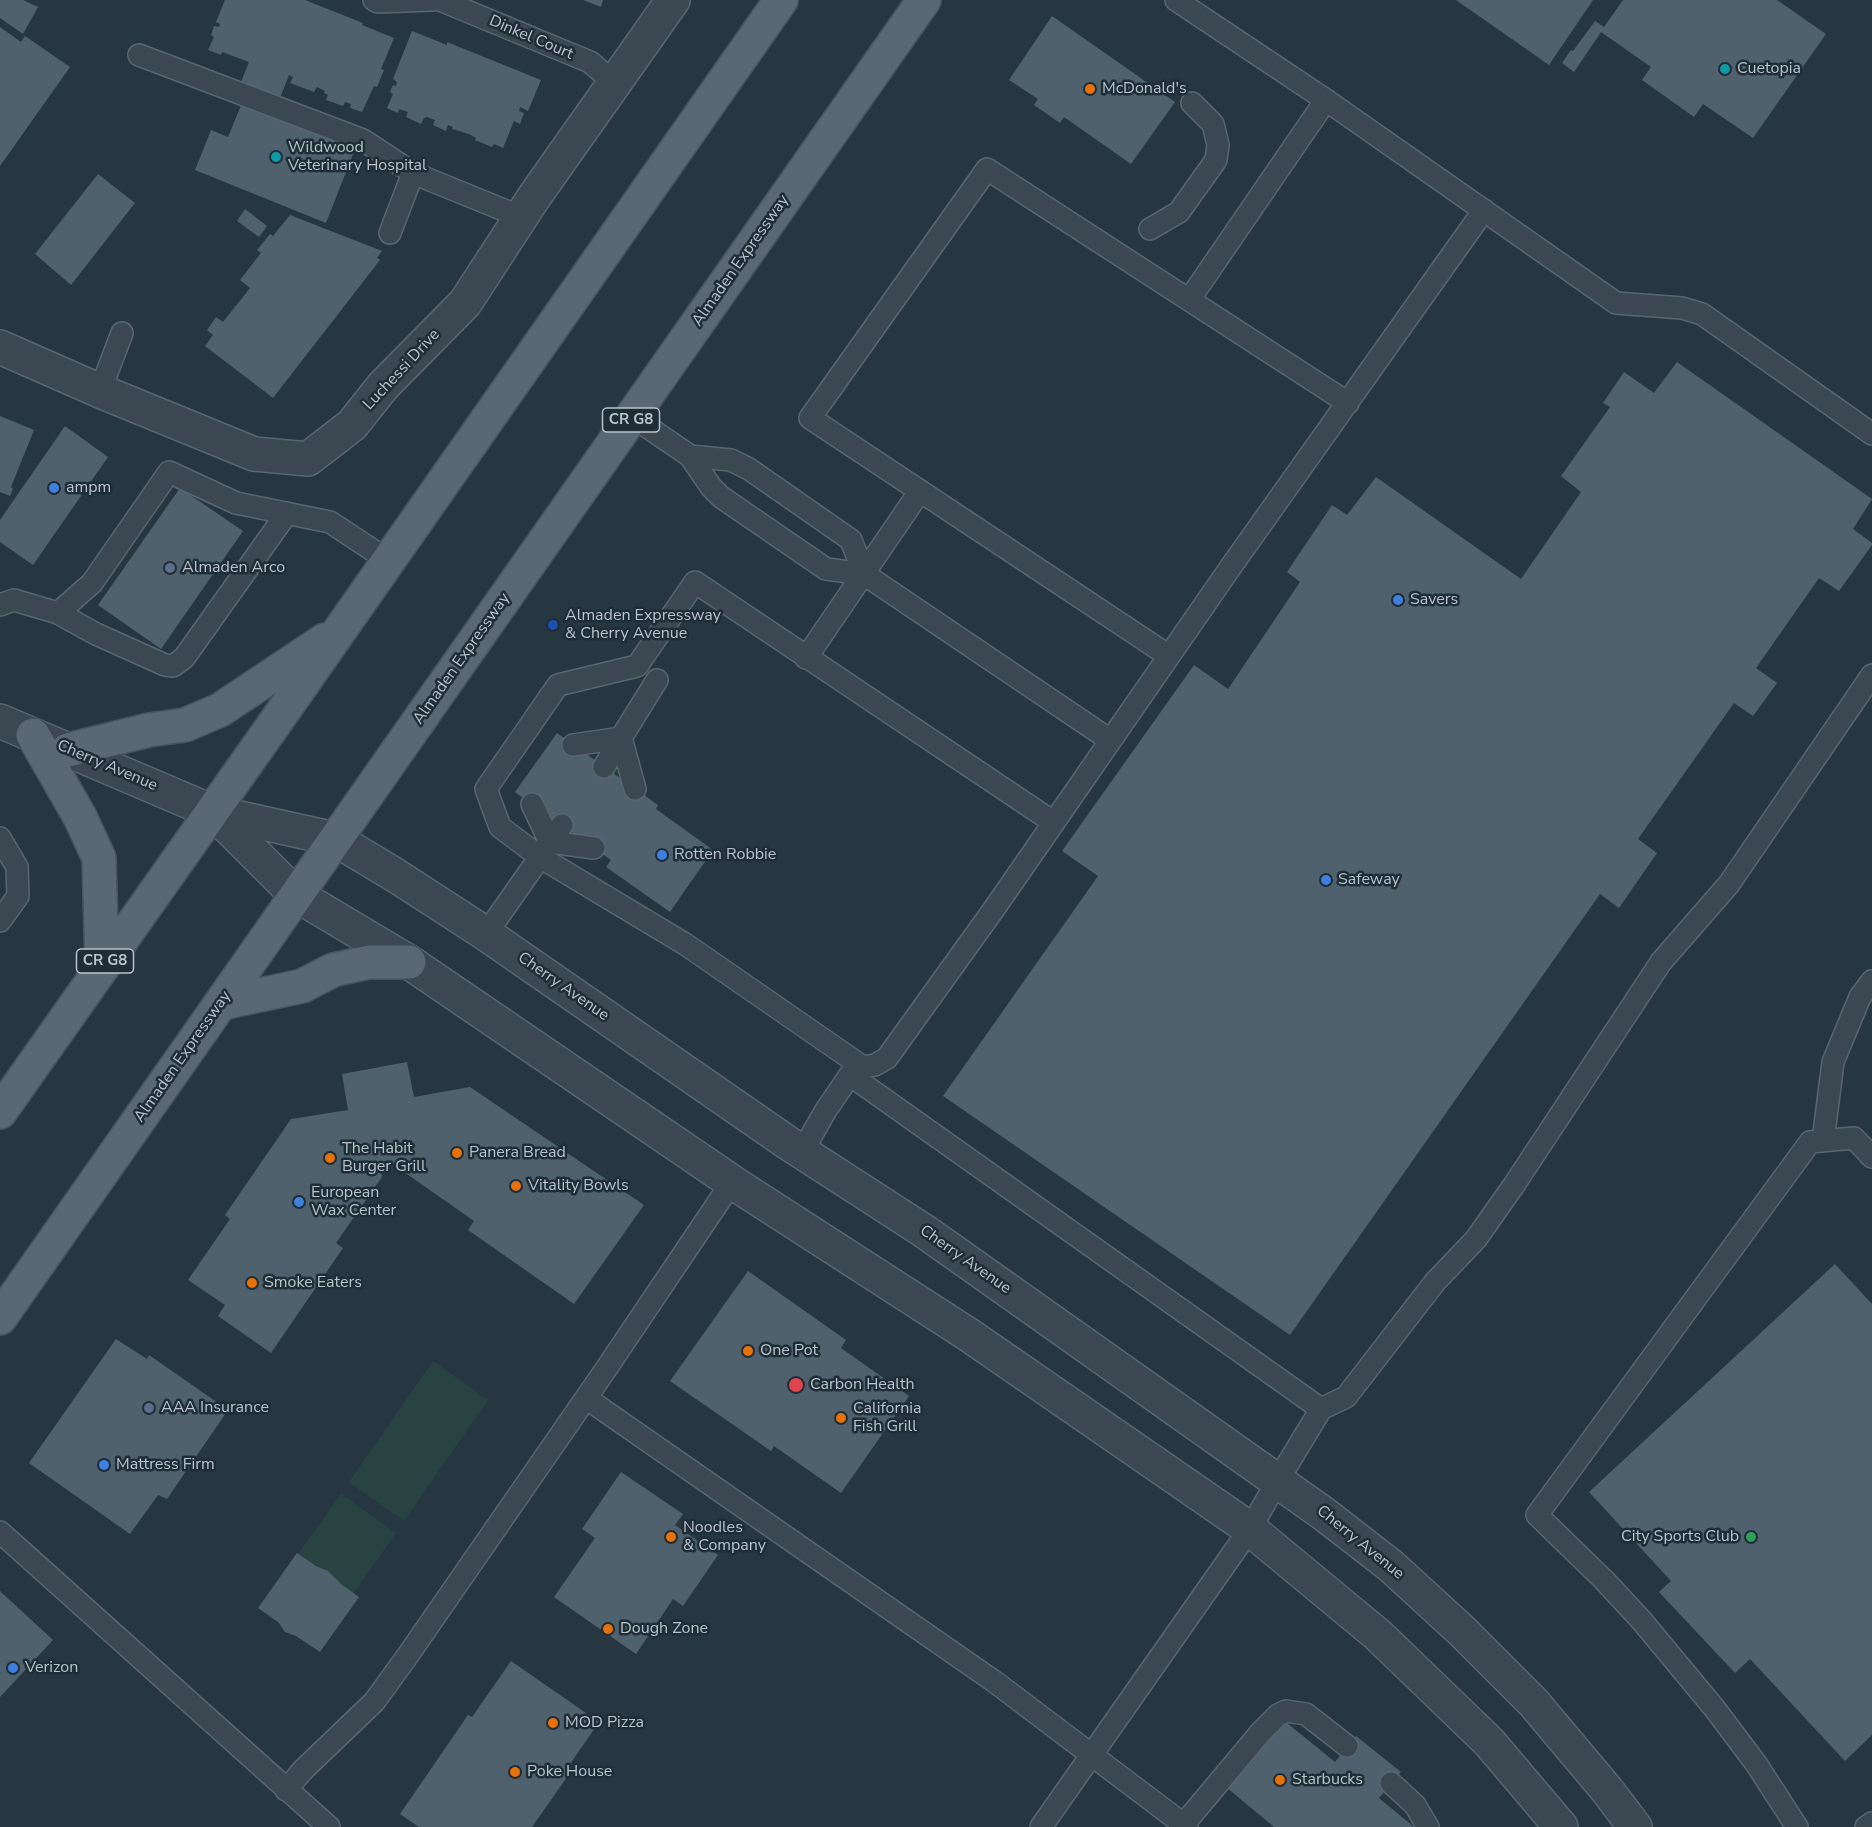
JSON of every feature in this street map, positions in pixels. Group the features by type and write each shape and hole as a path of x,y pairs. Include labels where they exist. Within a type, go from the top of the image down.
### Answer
{"main road":[{"name":"CR G8","path":"2,1106 213,812 781,0"},
{"name":"Almaden Expressway","path":"0,1318 924,0"},
{"path":"68,750 149,730 185,725 220,710 339,631"},
{"path":"33,735 80,817 99,858 102,966"},
{"path":"222,1003 302,986 333,970 369,962 409,963"}],"street":[{"name":"Luchessi Drive","path":"0,347 254,454 308,459 352,425 383,386 465,303 521,217 673,0"},
{"name":"Cherry Avenue","path":"0,721 213,812 335,840 395,875 486,934 802,1152 924,1231 1278,1480 1391,1566 1463,1632 1533,1702 1635,1827"},
{"name":"Cherry Avenue","path":"213,812 296,894 409,963 732,1182 969,1335 1250,1529 1378,1635 1489,1742 1561,1827"}],"lane":[{"path":"374,0 378,2 432,0"},
{"name":"Dinkel Court","path":"440,0 590,62 616,84"},
{"path":"1176,0 1326,100 1616,303 1682,308 1702,314 1872,434"},
{"path":"139,55 363,140 413,173 521,217"},
{"path":"1190,300 1326,100"},
{"path":"1150,229 1179,212 1216,160 1218,145 1212,124 1191,103"},
{"path":"1169,656 810,418 987,169 1348,403"},
{"path":"390,233 413,173"},
{"path":"802,1152 826,1110 856,1071 875,1065 886,1058 994,909 1110,740 1484,210"},
{"path":"100,391 122,333"},
{"path":"633,417 690,456 711,487 721,496 826,569 864,574 1110,740"},
{"path":"690,456 731,460 749,469 851,540 864,574"},
{"path":"58,613 92,583 169,472 236,503 330,522 389,561"},
{"path":"806,658 920,491"},
{"path":"0,605 14,600 58,613 96,634 165,665 173,666 184,658 287,513"},
{"path":"594,848 551,842 500,827 486,789 558,685 638,666 694,582 1053,822"},
{"path":"1041,1827 1250,1529 1322,1409 1346,1396 1436,1282 1476,1239 1661,962 1729,884 1872,675"},
{"path":"604,767 657,680"},
{"path":"573,745 621,738"},
{"path":"621,738 635,789"},
{"path":"532,804 551,842 856,1071 1322,1409"},
{"path":"0,838 16,867 18,896 0,921"},
{"path":"486,934 551,842"},
{"path":"1823,1141 1833,1062 1860,997 1872,981"},
{"path":"1797,1827 1757,1765 1715,1709 1650,1630 1604,1580 1537,1515 1810,1142 1854,1138 1872,1157"},
{"path":"286,1790 303,1770 374,1702 586,1398 732,1182"},
{"path":"586,1398 995,1682 1185,1826 1261,1732 1278,1715 1286,1711 1306,1714 1347,1746"},
{"path":"0,1532 329,1827"},
{"path":"1391,1783 1415,1805 1428,1827"},
{"path":"1866,1827 1872,1823"}],"green space":[{"path":"433,1361 488,1400 404,1521 349,1482"},
{"path":"341,1494 396,1533 354,1593 298,1554"}],"building":[{"path":"0,0 23,0 38,7 23,34 0,18"},
{"path":"225,0 305,0 394,38 381,69 384,70 377,87 374,86 362,112 350,108 351,104 345,102 343,106 326,100 328,95 317,87 314,92 290,83 293,77 289,75 280,98 241,82 249,62 222,52 221,55 208,50 214,37 211,35 214,26 219,27 220,24 216,22"},
{"path":"583,0 603,0 601,7"},
{"path":"1456,0 1593,0 1549,65"},
{"name":"Cuetopia","path":"1623,0 1777,0 1826,34 1753,138 1703,104 1694,117 1642,80 1651,67 1601,32 1574,72 1562,63 1595,21 1604,27"},
{"name":"McDonald's","path":"1052,16 1175,102 1131,164 1064,117 1060,123 1034,105 1038,99 1009,80"},
{"path":"0,27 21,42 25,36 70,67 0,166"},
{"path":"412,31 447,45 447,42 541,80 528,111 520,107 519,111 524,113 520,124 514,121 503,148 494,144 492,147 475,140 476,138 469,134 452,129 453,127 448,125 446,131 433,125 435,120 427,117 421,124 406,117 408,112 399,109 398,113 387,108 393,94 390,92 397,82 393,79"},
{"name":"Wildwood Veterinary Hospital","path":"244,98 357,144 326,223 195,170 211,130 228,137"},
{"path":"98,174 135,203 71,285 35,254"},
{"path":"245,209 267,226 259,237 237,221"},
{"path":"290,215 382,251 377,258 380,260 273,398 205,346 213,335 207,330 216,317 223,322 250,288 240,280 261,253 257,250 270,234 273,236"},
{"path":"1677,362 1872,499 1853,529 1872,545 1839,591 1819,578 1756,668 1777,683 1753,716 1734,703 1638,839 1657,853 1619,908 1600,894 1290,1335 943,1096 1098,876 1062,851 1194,665 1228,689 1300,582 1287,572 1332,505 1347,515 1376,477 1521,579 1581,492 1561,476 1610,407 1603,403 1624,372 1654,393"},
{"path":"0,416 34,430 11,487 13,489 10,496 0,492"},
{"name":"ampm","path":"65,426 108,457 33,565 0,542 0,520"},
{"name":"Almaden Arco","path":"180,488 243,531 161,649 98,605"},
{"path":"557,733 658,805 656,809 713,850 670,912 606,867 611,860 515,792"},
{"path":"407,1062 414,1097 470,1087 644,1205 574,1304 468,1230 474,1221 404,1172 403,1162 380,1166 382,1177 336,1243 343,1248 271,1353 218,1316 225,1305 188,1280 230,1219 225,1215 291,1119 348,1110 342,1074"},
{"name":"City Sports Club","path":"1835,1264 1872,1304 1872,1735 1845,1761 1750,1659 1735,1673 1659,1592 1671,1581 1589,1492"},
{"path":"748,1271 846,1340 841,1348 909,1396 841,1493 774,1446 771,1451 670,1381"},
{"path":"116,1339 147,1359 149,1355 228,1410 167,1499 158,1495 130,1534 29,1463"},
{"path":"621,1472 683,1514 675,1525 718,1555 683,1606 673,1599 636,1654 554,1597 595,1538 582,1529"},
{"path":"297,1553 328,1571 359,1597 320,1652 296,1636 285,1632 278,1622 258,1608"},
{"name":"Verizon","path":"0,1591 53,1640 0,1697"},
{"path":"511,1661 599,1722 568,1767 572,1770 532,1827 419,1827 400,1814 468,1715 472,1717"},
{"path":"1282,1719 1335,1762 1356,1736 1401,1772 1379,1798 1414,1827 1274,1827 1226,1787"}],"place":[{"name":"Cuetopia","path":"1725,69"},
{"name":"McDonald's","path":"1090,89"},
{"name":"Wildwood Veterinary Hospital","path":"276,157"},
{"name":"ampm","path":"54,488"},
{"name":"Almaden Arco","path":"170,568"},
{"name":"Savers","path":"1398,600"},
{"name":"Almaden Expressway & Cherry Avenue","path":"553,625"},
{"name":"Rotten Robbie","path":"662,855"},
{"name":"Safeway","path":"1326,880"},
{"name":"Panera Bread","path":"457,1153"},
{"name":"The Habit Burger Grill","path":"330,1158"},
{"name":"Vitality Bowls","path":"516,1186"},
{"name":"European Wax Center","path":"299,1202"},
{"name":"Smoke Eaters","path":"252,1283"},
{"name":"One Pot","path":"748,1351"},
{"name":"Carbon Health","path":"796,1385"},
{"name":"AAA Insurance","path":"149,1408"},
{"name":"California Fish Grill","path":"841,1418"},
{"name":"Mattress Firm","path":"104,1465"},
{"name":"Noodles & Company","path":"671,1537"},
{"name":"City Sports Club","path":"1751,1537"},
{"name":"Dough Zone","path":"608,1629"},
{"name":"Verizon","path":"13,1668"},
{"name":"MOD Pizza","path":"553,1723"},
{"name":"Poke House","path":"515,1772"},
{"name":"Starbucks","path":"1280,1780"}]}
